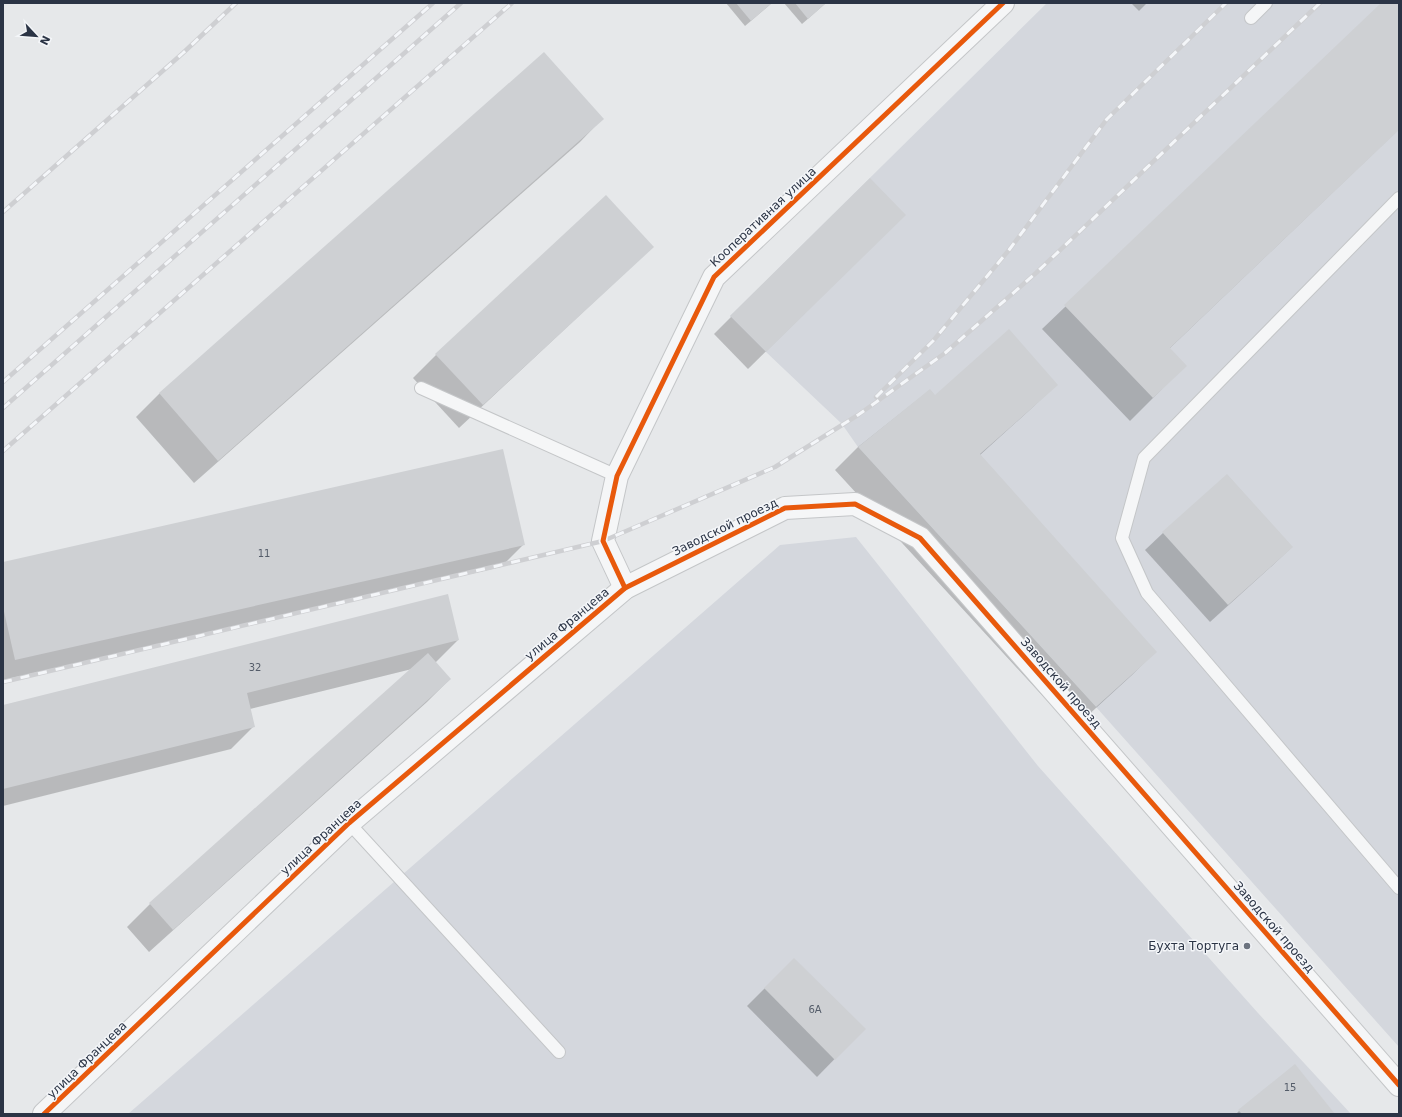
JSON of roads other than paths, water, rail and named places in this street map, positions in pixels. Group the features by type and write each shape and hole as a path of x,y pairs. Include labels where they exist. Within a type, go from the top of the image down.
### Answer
{"street":[{"name":"Кооперативная улица","path":"624,588 602,541 616,476 714,277 1003,3"},
{"name":"Заводской проезд","path":"624,588 785,508 855,504 920,538 1399,1085"},
{"name":"улица Францева","path":"44,1114 349,823 624,588"}],"lane":[{"path":"1251,18 1266,3"},
{"path":"1399,198 1144,458 1122,538 1147,593 1399,888"},
{"path":"421,388 616,476"},
{"path":"349,823 559,1052"}],"railway":[{"path":"3,212 183,53 236,3"},
{"path":"3,382 433,3"},
{"path":"3,408 461,3"},
{"path":"3,451 512,3"},
{"path":"876,397 933,341 1009,250 1107,119 1226,3"},
{"path":"3,682 603,541 775,467 858,415 945,353 1036,273 1320,3"}],"place":[{"name":"Бухта Тортуга","path":"1247,946"}]}
